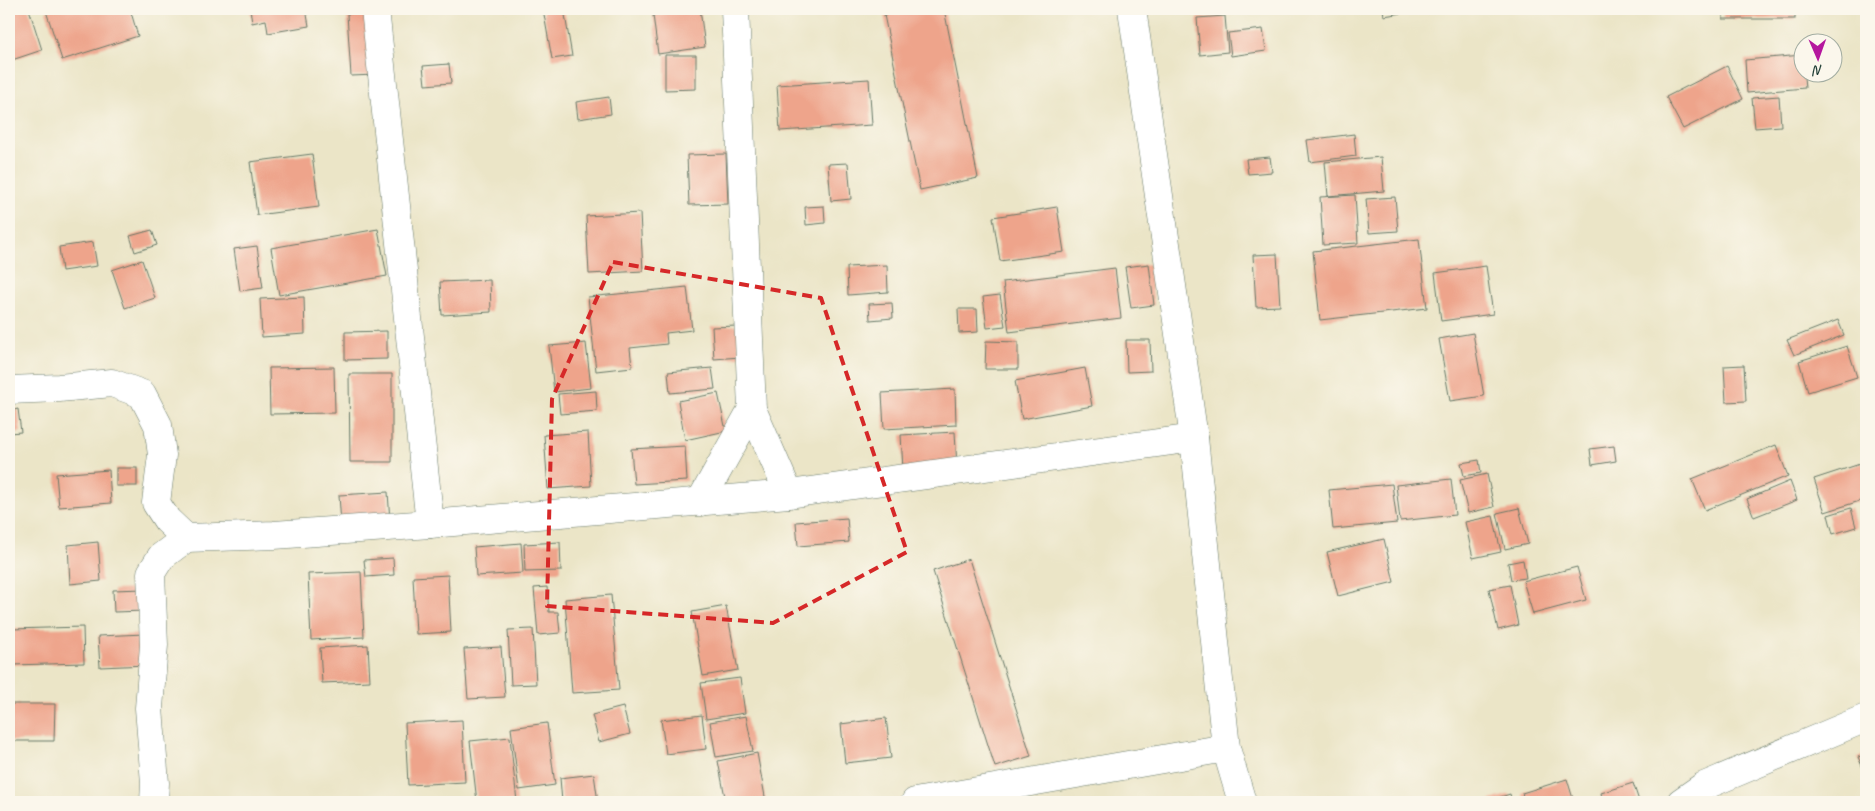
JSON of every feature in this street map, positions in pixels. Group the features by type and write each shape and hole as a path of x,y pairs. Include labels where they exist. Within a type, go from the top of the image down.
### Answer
{"street":[{"path":"375,9 430,524"},
{"path":"734,9 752,409 789,494"},
{"path":"1132,9 1194,438 1226,748 1242,802"},
{"path":"9,390 112,383 142,394 158,425 162,456 156,503 167,520 186,538"},
{"path":"700,502 752,409"},
{"path":"154,802 155,783 149,708 154,645 151,573 161,557 186,538 274,535 430,524 789,494 1194,438"},
{"path":"1681,802 1704,786 1866,718"},
{"path":"915,802 1226,748"}],"highlighted area":[{"path":"613,262 821,298 907,552 773,623 547,606 552,399"}],"building":[{"path":"9,9 29,9 42,50 9,61"},
{"path":"53,9 130,9 138,36 62,60 46,11"},
{"path":"250,9 306,9 309,26 268,33 266,20 252,23"},
{"path":"543,9 564,9 572,56 552,59"},
{"path":"700,9 705,47 658,54 653,15"},
{"path":"913,9 944,9 978,178 920,190 884,15"},
{"path":"1383,9 1421,9 1421,10 1384,16"},
{"path":"1723,9 1795,9 1795,19 1723,19"},
{"path":"372,12 376,75 351,76 347,14"},
{"path":"1225,16 1228,52 1200,55 1197,18"},
{"path":"1263,29 1266,51 1231,56 1228,33"},
{"path":"665,55 696,55 696,89 665,90"},
{"path":"1792,56 1792,82 1804,82 1805,88 1747,93 1745,60"},
{"path":"449,64 451,83 425,85 423,66"},
{"path":"1727,66 1743,99 1683,129 1666,97"},
{"path":"869,79 872,125 780,131 777,85"},
{"path":"1779,96 1781,126 1755,128 1752,98"},
{"path":"609,97 611,114 578,119 576,102"},
{"path":"1354,134 1356,156 1310,162 1307,140"},
{"path":"312,154 319,207 257,215 250,162"},
{"path":"726,154 728,204 689,205 687,155"},
{"path":"1270,157 1272,172 1248,174 1246,159"},
{"path":"1381,157 1384,191 1328,196 1325,162"},
{"path":"848,163 851,199 831,201 828,164"},
{"path":"1355,195 1358,243 1323,245 1320,197"},
{"path":"1395,197 1398,231 1369,233 1366,199"},
{"path":"824,206 825,223 806,225 805,207"},
{"path":"1057,207 1064,252 1000,261 993,217"},
{"path":"640,213 643,271 589,274 586,216"},
{"path":"378,229 387,276 279,295 271,248"},
{"path":"152,230 157,245 135,252 130,236"},
{"path":"1419,239 1427,308 1320,320 1313,251"},
{"path":"93,242 97,266 62,271 59,247"},
{"path":"257,246 263,288 240,291 234,249"},
{"path":"1277,254 1280,306 1256,307 1253,255"},
{"path":"142,260 155,298 125,308 112,270"},
{"path":"1149,264 1154,305 1131,308 1125,267"},
{"path":"887,265 888,292 848,295 847,267"},
{"path":"1486,266 1493,314 1441,321 1435,273"},
{"path":"1115,268 1121,318 1009,332 1003,282"},
{"path":"490,280 491,312 442,315 440,282"},
{"path":"687,287 692,330 666,333 667,344 630,348 632,367 596,371 588,297"},
{"path":"1000,295 1005,326 987,328 983,297"},
{"path":"304,297 305,334 262,337 260,299"},
{"path":"892,303 893,318 870,320 869,304"},
{"path":"958,309 977,309 978,332 959,333"},
{"path":"1838,320 1844,335 1794,355 1787,340"},
{"path":"737,326 740,357 714,359 712,327"},
{"path":"387,331 387,359 345,360 345,332"},
{"path":"1473,333 1484,396 1450,401 1439,339"},
{"path":"1126,340 1150,340 1151,371 1127,372"},
{"path":"986,341 1018,342 1018,369 985,369"},
{"path":"586,343 591,388 554,392 549,346"},
{"path":"1847,346 1857,377 1808,392 1799,361"},
{"path":"1744,365 1746,401 1726,402 1724,366"},
{"path":"334,367 335,413 270,414 269,368"},
{"path":"712,368 715,389 670,393 668,372"},
{"path":"1085,368 1092,406 1022,419 1015,381"},
{"path":"349,374 392,374 392,462 350,462"},
{"path":"955,389 956,425 884,429 882,393"},
{"path":"596,391 597,411 560,414 558,394"},
{"path":"718,393 726,431 685,440 678,401"},
{"path":"18,409 21,432 9,433 9,411"},
{"path":"588,432 591,486 548,489 544,435"},
{"path":"955,432 957,467 903,470 901,435"},
{"path":"1776,445 1788,476 1705,510 1692,479"},
{"path":"685,446 687,481 634,484 631,449"},
{"path":"1614,446 1616,461 1592,465 1590,449"},
{"path":"1479,460 1481,473 1464,476 1461,463"},
{"path":"1866,462 1866,499 1825,512 1814,479"},
{"path":"116,468 137,468 137,486 116,486"},
{"path":"109,470 111,503 59,507 56,474"},
{"path":"1487,474 1494,507 1468,513 1460,480"},
{"path":"1451,479 1455,515 1400,521 1396,485"},
{"path":"1790,481 1797,500 1754,517 1747,499"},
{"path":"1392,484 1397,523 1333,529 1329,490"},
{"path":"388,492 390,521 341,524 339,495"},
{"path":"1519,508 1528,544 1505,549 1497,513"},
{"path":"1851,508 1856,527 1833,534 1828,515"},
{"path":"1493,516 1501,552 1473,558 1465,522"},
{"path":"847,518 849,542 798,546 796,522"},
{"path":"1384,539 1394,582 1338,596 1327,552"},
{"path":"98,542 101,581 70,584 68,545"},
{"path":"560,542 561,571 525,572 524,544"},
{"path":"521,543 523,573 476,576 474,547"},
{"path":"393,558 394,575 366,577 364,560"},
{"path":"969,559 1031,756 995,767 933,571"},
{"path":"1523,560 1526,578 1511,580 1508,563"},
{"path":"1577,567 1586,600 1533,614 1523,581"},
{"path":"361,572 364,637 311,640 308,574"},
{"path":"448,575 451,632 416,634 413,577"},
{"path":"1510,585 1518,625 1498,630 1489,589"},
{"path":"547,587 549,612 558,612 560,633 538,635 534,588"},
{"path":"144,589 145,611 114,612 113,590"},
{"path":"611,595 619,690 572,693 565,599"},
{"path":"726,606 738,670 703,676 692,612"},
{"path":"83,627 84,663 12,665 11,629"},
{"path":"533,629 536,684 511,685 508,630"},
{"path":"145,634 147,665 100,667 98,636"},
{"path":"368,645 370,681 322,683 320,648"},
{"path":"501,647 505,697 468,699 464,649"},
{"path":"740,678 745,713 706,719 701,683"},
{"path":"10,704 55,704 54,741 10,741"},
{"path":"623,707 630,734 599,742 592,715"},
{"path":"702,715 706,749 666,754 661,720"},
{"path":"746,716 753,751 716,757 710,722"},
{"path":"886,718 891,758 845,763 841,724"},
{"path":"462,720 465,782 408,785 405,723"},
{"path":"547,723 555,785 519,790 511,728"},
{"path":"510,737 517,802 477,802 470,741"},
{"path":"757,753 766,802 726,802 718,761"},
{"path":"1866,754 1866,775 1858,757"},
{"path":"594,774 598,802 562,802 560,778"},
{"path":"1567,779 1574,802 1525,802 1522,793"},
{"path":"1633,783 1639,801 1603,802 1601,793"},
{"path":"1510,794 1512,802 1488,802 1488,801"}]}
